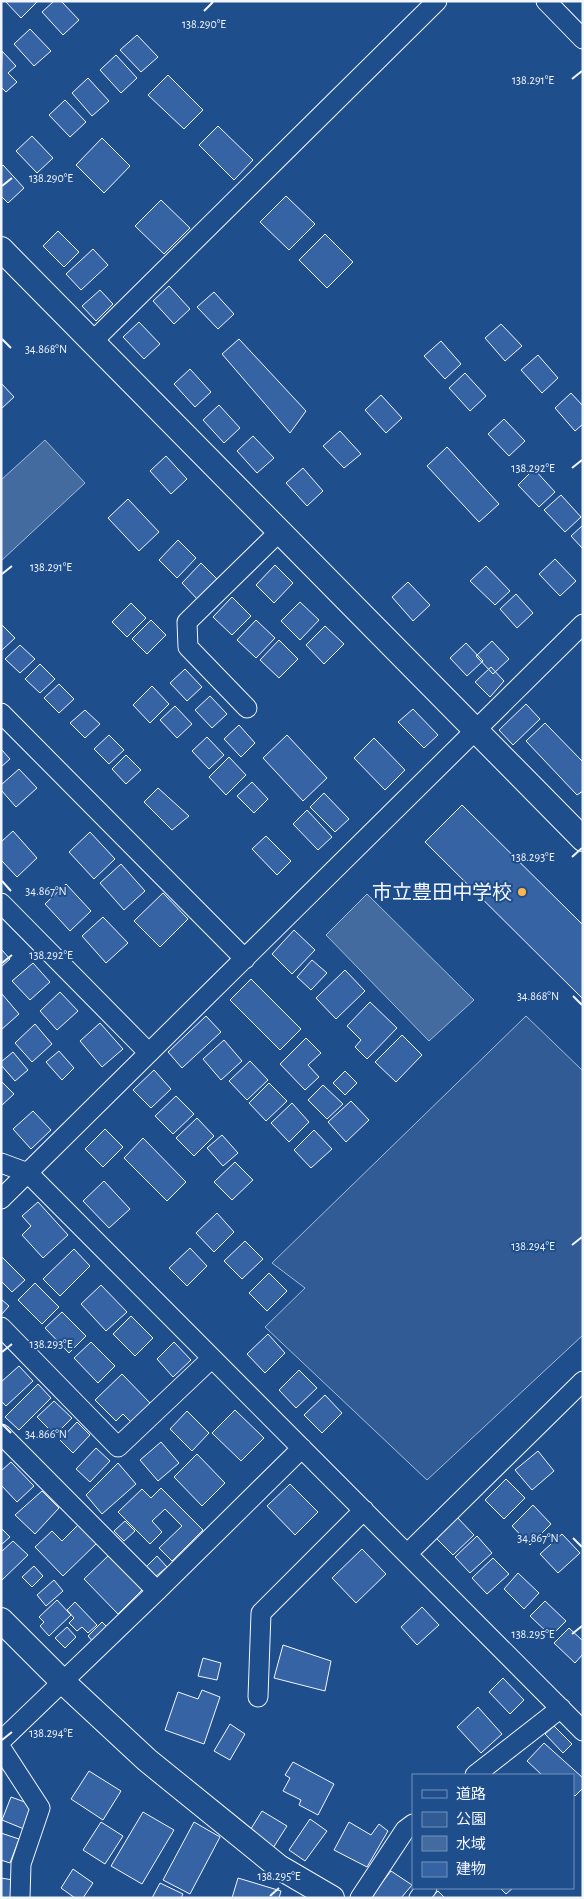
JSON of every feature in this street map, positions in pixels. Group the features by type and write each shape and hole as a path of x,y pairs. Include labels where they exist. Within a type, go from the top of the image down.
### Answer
{"street":[{"path":"92,341 437,1"},
{"path":"546,1 583,39"},
{"path":"1,249 583,839"},
{"path":"247,708 188,647 187,622 280,531"},
{"path":"1,1199 583,624"},
{"path":"1,713 245,959"},
{"path":"1,903 149,1053"},
{"path":"1,1163 28,1173 583,1731"},
{"path":"1,1328 118,1447 212,1358"},
{"path":"407,1554 583,1381"},
{"path":"1,1434 157,1591"},
{"path":"1,1741 302,1448"},
{"path":"258,1697 260,1613 364,1510"},
{"path":"1,1620 62,1681 147,1760 279,1867 332,1898"},
{"path":"476,1774 561,1708"},
{"path":"1,1748 40,1808 21,1864 20,1898"},
{"path":"360,1898 405,1830 412,1825"}],"green space":[{"path":"526,1016 583,1071 583,1335 427,1480 265,1327 305,1288 272,1263"}],"water":[{"path":"45,440 85,483 1,561 1,480"},
{"path":"367,894 474,1000 429,1041 326,935"}],"building":[{"path":"5,1 38,1 21,18"},
{"path":"54,1 61,1 79,20 63,35 42,12"},
{"path":"30,29 51,51 34,66 14,44"},
{"path":"137,35 158,57 141,72 120,50"},
{"path":"2,51 16,66 8,73 17,82 6,92 1,87"},
{"path":"116,55 137,78 121,93 100,70"},
{"path":"168,75 203,110 184,129 148,95"},
{"path":"88,78 109,101 92,116 72,93"},
{"path":"65,100 86,122 70,137 49,115"},
{"path":"218,126 253,160 234,180 199,145"},
{"path":"32,136 53,158 37,173 16,151"},
{"path":"102,138 130,166 104,193 76,165"},
{"path":"3,165 24,188 8,203 1,196 1,167"},
{"path":"286,196 315,224 289,250 260,222"},
{"path":"161,200 190,228 164,254 135,226"},
{"path":"58,231 79,252 64,267 43,246"},
{"path":"325,234 353,262 327,288 299,260"},
{"path":"93,249 108,265 81,290 66,274"},
{"path":"169,286 190,309 174,324 153,301"},
{"path":"100,290 113,304 96,321 82,306"},
{"path":"214,292 234,314 218,329 197,307"},
{"path":"139,322 160,344 144,359 123,337"},
{"path":"501,324 522,346 505,361 485,338"},
{"path":"239,339 306,411 290,433 222,354"},
{"path":"441,341 461,364 445,379 424,356"},
{"path":"538,355 558,378 542,393 521,370"},
{"path":"190,369 211,392 195,407 174,384"},
{"path":"465,373 486,396 470,411 449,388"},
{"path":"1,383 14,397 1,409"},
{"path":"571,393 583,406 583,424 575,431 555,408"},
{"path":"381,395 402,418 386,433 365,410"},
{"path":"219,405 240,428 224,443 203,420"},
{"path":"504,419 525,441 509,456 488,434"},
{"path":"340,431 361,454 344,468 323,446"},
{"path":"253,436 274,458 257,473 237,451"},
{"path":"447,447 499,504 479,522 427,466"},
{"path":"166,456 187,479 171,494 150,471"},
{"path":"303,468 323,491 307,506 286,483"},
{"path":"534,469 555,492 539,507 518,485"},
{"path":"561,495 581,517 565,532 544,510"},
{"path":"128,499 159,532 139,551 108,518"},
{"path":"583,525 583,549 571,536"},
{"path":"178,540 196,558 177,578 159,560"},
{"path":"555,559 576,581 560,596 539,574"},
{"path":"201,563 220,582 200,602 182,583"},
{"path":"275,565 293,583 274,603 256,585"},
{"path":"486,566 510,591 495,605 470,581"},
{"path":"408,582 430,605 413,621 392,597"},
{"path":"516,594 533,613 517,628 500,609"},
{"path":"232,597 251,616 232,635 213,617"},
{"path":"300,602 319,620 300,640 281,621"},
{"path":"131,603 146,618 127,637 112,622"},
{"path":"151,620 166,635 147,654 132,639"},
{"path":"256,620 275,638 256,658 237,640"},
{"path":"1,624 15,638 1,651"},
{"path":"325,626 344,644 324,664 306,645"},
{"path":"279,640 298,659 279,678 260,660"},
{"path":"492,641 509,659 493,674 476,656"},
{"path":"466,643 483,661 467,676 450,658"},
{"path":"20,645 35,659 20,673 5,659"},
{"path":"40,664 55,679 40,693 25,679"},
{"path":"491,667 504,681 490,697 475,682"},
{"path":"185,669 202,687 187,701 170,683"},
{"path":"59,684 74,699 59,713 44,698"},
{"path":"152,686 169,704 150,723 133,705"},
{"path":"210,696 227,714 212,728 195,710"},
{"path":"526,704 540,719 513,745 499,730"},
{"path":"175,706 192,724 177,738 160,720"},
{"path":"413,709 438,735 424,748 398,722"},
{"path":"85,710 100,724 85,738 70,723"},
{"path":"545,723 583,762 583,791 577,795 526,741"},
{"path":"239,725 255,743 241,757 224,739"},
{"path":"109,735 124,750 109,764 94,749"},
{"path":"287,735 327,778 303,801 263,758"},
{"path":"207,737 224,755 209,769 192,751"},
{"path":"374,738 405,770 385,790 354,758"},
{"path":"1,749 10,759 1,767"},
{"path":"126,755 141,770 126,784 112,769"},
{"path":"229,757 246,775 226,795 209,777"},
{"path":"19,769 37,788 16,807 1,790 1,785"},
{"path":"252,782 268,799 254,813 237,796"},
{"path":"158,788 189,816 172,830 144,802"},
{"path":"324,793 349,819 335,832 310,807"},
{"path":"462,805 583,925 583,999 425,842"},
{"path":"307,810 332,837 318,850 293,824"},
{"path":"13,831 37,858 17,877 1,860 1,842"},
{"path":"90,832 115,859 94,879 69,852"},
{"path":"266,836 291,861 277,875 252,849"},
{"path":"121,864 145,891 124,910 100,883"},
{"path":"66,884 91,911 70,931 45,904"},
{"path":"163,893 188,919 160,947 134,921"},
{"path":"103,917 128,943 106,963 82,936"},
{"path":"294,930 315,950 292,974 272,954"},
{"path":"1,949 10,959 1,967"},
{"path":"312,960 327,973 311,990 297,977"},
{"path":"33,963 50,982 30,1000 12,981"},
{"path":"345,970 365,991 336,1019 316,998"},
{"path":"251,979 301,1029 280,1050 230,1000"},
{"path":"60,992 78,1011 57,1030 40,1011"},
{"path":"1,995 19,1014 1,1030"},
{"path":"370,1002 397,1028 367,1059 355,1047 361,1040 347,1026"},
{"path":"206,1016 221,1032 182,1068 168,1052"},
{"path":"100,1023 123,1049 102,1067 80,1041"},
{"path":"35,1024 52,1044 32,1062 15,1043"},
{"path":"402,1035 422,1055 396,1082 375,1062"},
{"path":"306,1038 321,1053 308,1065 319,1077 305,1090 280,1064"},
{"path":"224,1040 242,1061 221,1080 203,1059"},
{"path":"59,1051 74,1068 62,1080 46,1062"},
{"path":"13,1052 28,1070 15,1081 1,1065 1,1062"},
{"path":"250,1061 268,1080 247,1100 229,1081"},
{"path":"154,1070 171,1089 151,1108 133,1090"},
{"path":"345,1071 357,1083 345,1095 333,1083"},
{"path":"1,1081 14,1094 1,1106"},
{"path":"269,1083 287,1101 266,1121 249,1103"},
{"path":"323,1085 343,1104 327,1119 308,1100"},
{"path":"176,1096 194,1114 173,1134 155,1116"},
{"path":"351,1101 369,1120 346,1142 328,1122"},
{"path":"292,1103 309,1122 289,1142 271,1123"},
{"path":"33,1111 51,1130 31,1149 13,1129"},
{"path":"197,1118 214,1136 194,1156 176,1138"},
{"path":"105,1129 123,1147 103,1167 85,1149"},
{"path":"314,1130 332,1149 311,1168 294,1150"},
{"path":"222,1135 238,1153 223,1166 207,1148"},
{"path":"143,1138 186,1182 167,1201 124,1158"},
{"path":"235,1162 253,1180 232,1200 214,1182"},
{"path":"104,1181 130,1209 109,1228 83,1201"},
{"path":"38,1202 68,1235 43,1258 22,1235 31,1226 22,1216"},
{"path":"217,1213 234,1232 214,1252 196,1233"},
{"path":"245,1241 263,1259 242,1279 224,1261"},
{"path":"190,1248 207,1266 187,1286 169,1268"},
{"path":"74,1249 90,1266 60,1296 43,1279"},
{"path":"1,1256 25,1280 12,1292 1,1281"},
{"path":"269,1273 287,1291 267,1311 249,1293"},
{"path":"35,1283 59,1307 42,1324 18,1300"},
{"path":"101,1285 127,1312 106,1331 81,1304"},
{"path":"1,1299 9,1306 1,1315"},
{"path":"62,1312 86,1336 69,1353 45,1328"},
{"path":"131,1316 153,1338 135,1356 113,1334"},
{"path":"268,1334 285,1353 265,1373 247,1354"},
{"path":"91,1342 115,1366 98,1383 74,1358"},
{"path":"174,1342 191,1360 173,1377 157,1359"},
{"path":"19,1366 33,1381 6,1406 1,1401 1,1382"},
{"path":"299,1370 317,1388 296,1408 279,1390"},
{"path":"122,1374 151,1404 131,1422 123,1414 116,1421 95,1400"},
{"path":"38,1384 51,1398 19,1430 5,1417"},
{"path":"325,1395 342,1413 322,1433 304,1415"},
{"path":"54,1401 72,1418 55,1435 37,1417"},
{"path":"235,1410 264,1438 241,1461 212,1433"},
{"path":"187,1411 209,1433 192,1451 170,1429"},
{"path":"77,1422 90,1435 73,1453 60,1440"},
{"path":"161,1442 179,1463 158,1481 140,1460"},
{"path":"96,1448 110,1461 90,1482 76,1469"},
{"path":"538,1451 554,1471 532,1490 515,1470"},
{"path":"197,1454 225,1483 202,1506 174,1477"},
{"path":"11,1462 34,1486 17,1502 1,1485 1,1471"},
{"path":"118,1463 136,1484 102,1514 86,1495"},
{"path":"506,1479 525,1498 504,1519 485,1500"},
{"path":"290,1484 318,1512 295,1535 267,1506"},
{"path":"161,1488 203,1530 172,1561 159,1548 182,1526 165,1509 152,1521 162,1532 150,1544 118,1512 142,1489 151,1498"},
{"path":"42,1491 59,1508 35,1534 15,1515"},
{"path":"533,1505 551,1524 530,1545 512,1526"},
{"path":"456,1516 474,1535 453,1555 434,1536"},
{"path":"125,1521 135,1531 124,1541 114,1531"},
{"path":"79,1524 97,1543 63,1576 35,1547 52,1531 62,1541"},
{"path":"1,1528 10,1537 1,1545"},
{"path":"562,1534 580,1553 558,1573 540,1554"},
{"path":"477,1536 492,1553 470,1573 455,1557"},
{"path":"13,1541 28,1555 1,1581 1,1552"},
{"path":"362,1549 386,1574 356,1603 332,1578"},
{"path":"108,1556 142,1590 118,1614 84,1579"},
{"path":"157,1556 167,1567 155,1577 146,1567"},
{"path":"493,1558 509,1574 487,1594 472,1578"},
{"path":"34,1566 43,1576 32,1587 22,1577"},
{"path":"518,1573 539,1593 524,1609 504,1589"},
{"path":"54,1580 63,1591 46,1606 37,1595"},
{"path":"57,1600 71,1615 49,1636 40,1626 44,1622 39,1617"},
{"path":"545,1601 566,1621 551,1636 530,1616"},
{"path":"75,1602 97,1625 88,1633 82,1627 77,1631 69,1623 74,1618 67,1610"},
{"path":"422,1607 439,1625 417,1645 401,1627"},
{"path":"102,1622 110,1630 95,1644 88,1636"},
{"path":"67,1627 76,1637 65,1648 55,1638"},
{"path":"569,1628 583,1641 583,1654 575,1663 554,1643"},
{"path":"283,1645 331,1661 325,1691 274,1678"},
{"path":"203,1658 221,1663 217,1680 198,1676"},
{"path":"503,1678 524,1700 510,1714 489,1692"},
{"path":"202,1690 220,1697 204,1744 165,1730 178,1692 198,1699"},
{"path":"478,1707 502,1734 481,1753 457,1727"},
{"path":"230,1724 245,1734 230,1760 214,1751"},
{"path":"554,1726 572,1744 563,1753 545,1734"},
{"path":"544,1743 583,1778 583,1788 575,1796 574,1774 541,1774 527,1761"},
{"path":"293,1762 334,1784 318,1815 299,1805 301,1800 283,1791 290,1778 285,1775"},
{"path":"89,1771 121,1791 103,1820 71,1799"},
{"path":"11,1797 33,1805 24,1829 2,1820"},
{"path":"262,1811 287,1826 273,1848 249,1832"},
{"path":"143,1812 174,1830 142,1884 111,1866"},
{"path":"310,1819 327,1831 305,1861 289,1850"},
{"path":"101,1822 123,1836 105,1864 83,1850"},
{"path":"194,1822 220,1837 190,1894 163,1880"},
{"path":"349,1822 371,1835 379,1824 388,1831 367,1867 334,1850"},
{"path":"1,1833 19,1839 10,1863 1,1860"},
{"path":"73,1869 93,1883 83,1898 75,1898 61,1888"},
{"path":"391,1871 412,1885 401,1898 370,1898"},
{"path":"1,1878 19,1881 16,1898 1,1898"},
{"path":"238,1878 281,1891 279,1898 232,1898"},
{"path":"160,1883 183,1894 181,1898 152,1898"},
{"path":"501,1889 512,1889 506,1894"},
{"path":"438,1891 445,1898 431,1898"}],"place":[{"name":"市立豊田中学校","path":"522,892"}]}
